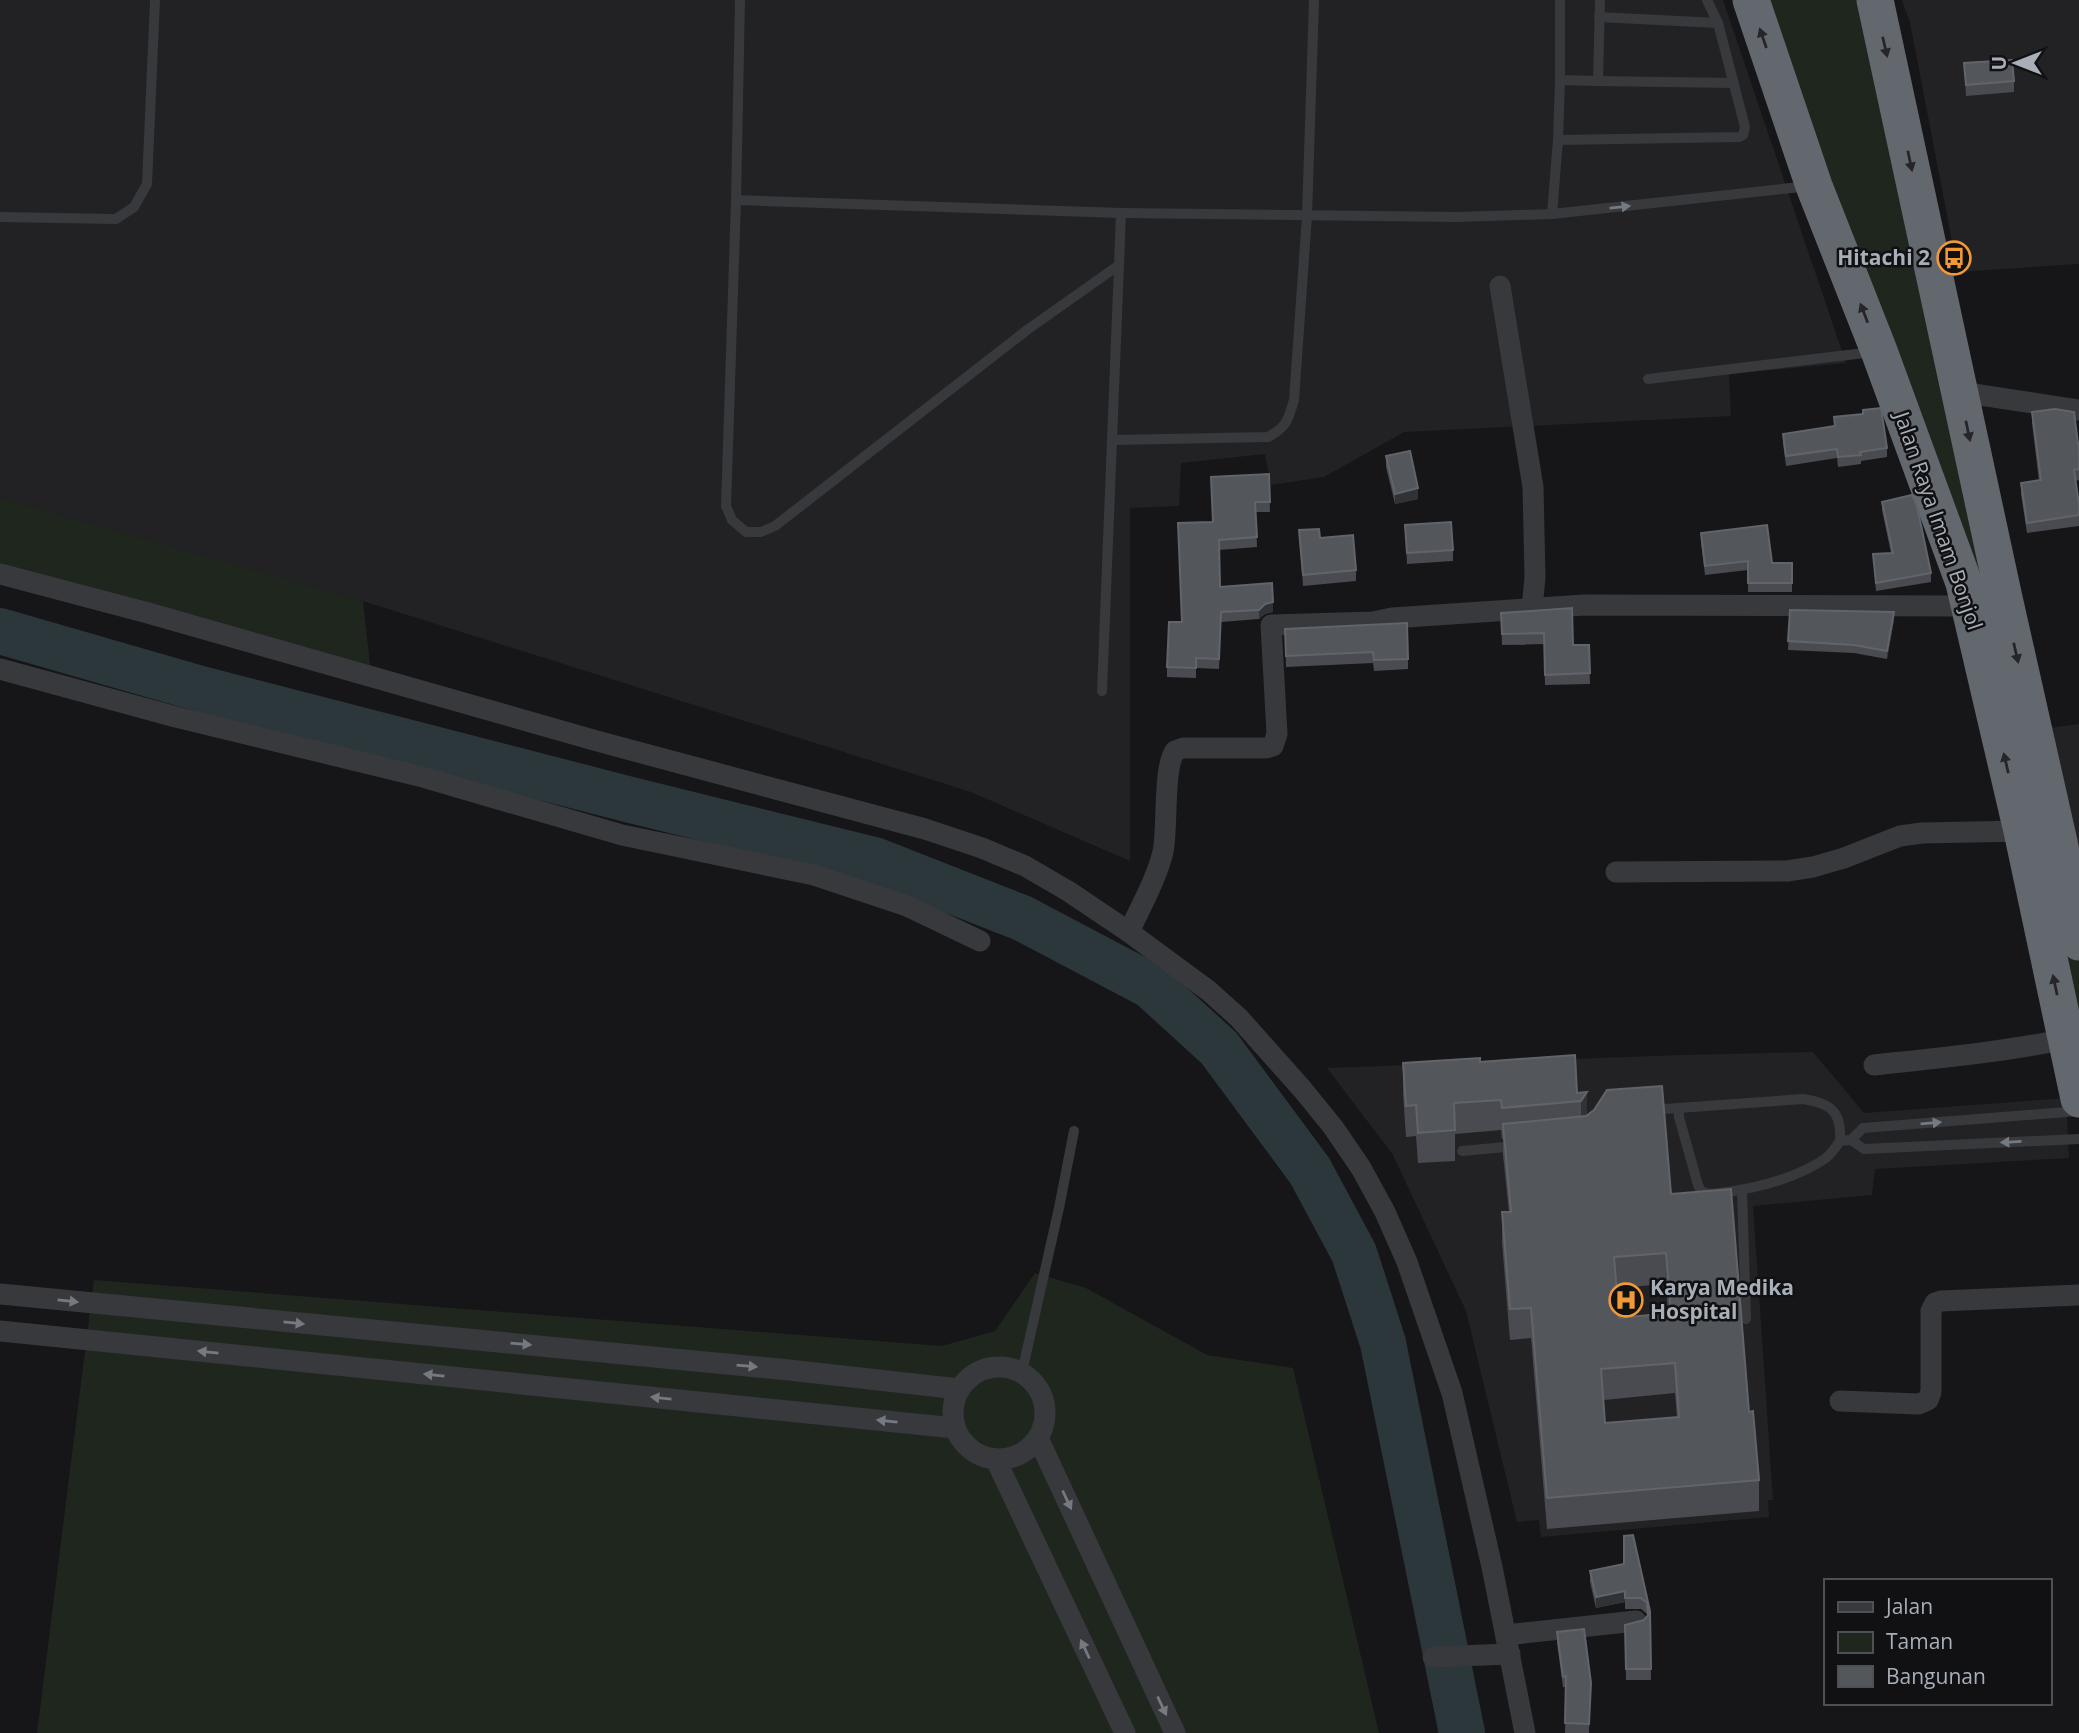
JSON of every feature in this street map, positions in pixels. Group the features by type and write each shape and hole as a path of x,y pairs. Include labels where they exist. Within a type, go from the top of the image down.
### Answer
{"highway":[{"name":"Jalan Raya Imam Bonjol","path":"1751,0 1814,186 1879,351 1964,583 2022,831 2079,1100"},
{"name":"Jalan Raya Imam Bonjol","path":"1875,0 1960,392 2069,841 2079,942"}],"street":[{"path":"1500,286 1533,487 1535,577 1532,609"},
{"path":"1960,392 2079,410"},
{"path":"0,574 148,613 597,741 925,829 982,848 1025,866 1068,891 1209,991 1239,1018 1333,1127 1361,1168 1385,1212 1406,1262 1452,1393 1525,1733"},
{"path":"1129,932 1158,868 1163,850 1169,764 1175,751 1183,748 1266,748 1273,746 1276,741 1271,625 1373,622 1392,618 1651,604 1970,606"},
{"path":"0,669 176,717 419,776 622,835 814,874 907,906 980,941"},
{"path":"1616,872 1787,871 1844,858 1900,836 2022,831"},
{"path":"1874,1065 1960,1056 2066,1039"},
{"path":"0,1294 789,1370 959,1390"},
{"path":"1840,1401 1919,1404 1928,1400 1931,1392 1931,1311 1935,1303 2079,1295"},
{"path":"0,1331 955,1428"},
{"path":"998,1366 1022,1372 1039,1390 1045,1414 1038,1438 1020,1455 996,1460 971,1450 955,1428 953,1409 959,1390 976,1373 998,1366"},
{"path":"1038,1438 1175,1733"},
{"path":"996,1460 1125,1733"},
{"path":"1435,1657 1468,1655 1508,1644 1636,1621"}],"lane":[{"path":"0,217 116,219 134,207 147,184 155,0"},
{"path":"740,0 726,506 732,520 746,532 761,532 775,526 1027,330 1119,265"},
{"path":"1112,440 1268,437 1282,430 1289,419 1294,400 1307,216 1314,0"},
{"path":"1552,214 1558,140 1560,0"},
{"path":"1598,82 1600,0"},
{"path":"1558,140 1743,135 1745,127 1718,23 1707,0"},
{"path":"1599,17 1718,23"},
{"path":"1560,80 1733,83"},
{"path":"736,200 1121,213 1457,217 1552,214 1814,186"},
{"path":"1102,691 1121,213"},
{"path":"1648,379 1879,351"},
{"path":"1643,1110 1803,1099 1822,1102 1834,1112 1845,1140 1864,1149 2079,1139"},
{"path":"1679,1109 1701,1191 1709,1194 1779,1181 1806,1170 1829,1156 1845,1140 1863,1128 2079,1111"},
{"path":"1022,1372 1074,1131"},
{"path":"1462,1151 1526,1145"},
{"path":"1742,1190 1746,1318"}],"shaded area":[{"path":"0,0 1723,0 1846,363 1729,374 1731,416 1404,432 1324,477 1271,485 1265,454 1181,463 1179,506 1130,508 1130,861 971,792 363,601 0,500"},
{"path":"1902,0 2079,0 2079,264 1958,272 1910,23"},
{"path":"2079,724 2079,865 2049,728"},
{"name":"Karya Medika Hospital","path":"1813,1052 1864,1113 2066,1098 2069,1158 1875,1169 1872,1195 1753,1206 1773,1500 1768,1500 1769,1517 1541,1537 1539,1520 1517,1522 1466,1311 1393,1155 1327,1068"}],"green space":[{"path":"1751,0 1875,0 2079,942 2079,1099 1970,606"},
{"path":"0,498 363,601 372,683 0,576"},
{"path":"1035,1273 1086,1288 1207,1355 1293,1368 1379,1733 37,1733 94,1280 942,1346 995,1331"}],"building":[{"path":"2012,60 2014,81 1966,85 1964,63"},
{"path":"1881,408 1887,448 1860,452 1861,455 1838,457 1837,449 1786,456 1783,434 1835,426 1834,417 1863,414 1863,410"},
{"path":"2055,409 2074,412 2079,451 2079,469 2074,470 2079,515 2027,523 2021,483 2041,480 2032,412"},
{"path":"1410,451 1418,488 1395,494 1386,456"},
{"path":"1269,474 1270,502 1255,502 1257,537 1219,540 1220,587 1272,583 1273,602 1265,604 1259,610 1221,612 1219,659 1196,658 1196,668 1167,667 1169,622 1182,622 1178,523 1213,522 1211,477"},
{"path":"1912,495 1917,506 1931,573 1876,583 1873,554 1893,553 1882,502"},
{"path":"1451,522 1453,550 1407,553 1405,525"},
{"path":"1767,525 1772,563 1792,563 1792,583 1748,583 1748,561 1705,566 1701,533"},
{"path":"1319,529 1320,538 1353,535 1356,570 1303,575 1299,530"},
{"path":"1572,608 1573,645 1589,645 1590,673 1545,675 1544,633 1502,634 1501,613"},
{"path":"1790,610 1894,612 1887,651 1854,645 1788,641"},
{"path":"1407,623 1408,659 1374,660 1373,652 1286,656 1285,629"},
{"path":"1575,1055 1577,1093 1587,1092 1581,1101 1502,1108 1501,1100 1454,1103 1455,1130 1418,1133 1416,1105 1406,1106 1403,1063 1480,1058 1480,1062"},
{"path":"1662,1086 1671,1194 1731,1189 1749,1412 1753,1411 1759,1480 1547,1498 1531,1308 1510,1309 1502,1212 1511,1212 1503,1124 1586,1116 1594,1110 1607,1090","holes":["1666,1253 1671,1313 1619,1318 1614,1257","1675,1363 1679,1417 1605,1423 1601,1369"]},
{"path":"1633,1535 1650,1611 1651,1669 1626,1669 1625,1625 1644,1620 1648,1615 1647,1603 1641,1598 1625,1598 1625,1591 1596,1597 1590,1571 1624,1564 1624,1536"},
{"path":"1584,1629 1591,1683 1589,1724 1565,1723 1566,1676 1563,1677 1557,1632"}],"waterway":[{"path":"0,631 201,689 874,860 1022,918 1151,986 1219,1048 1310,1171 1354,1253 1383,1343 1462,1733"}],"place":[{"name":"Hitachi 2","path":"1954,258"},
{"name":"Karya Medika Hospital","path":"1626,1300"}]}
